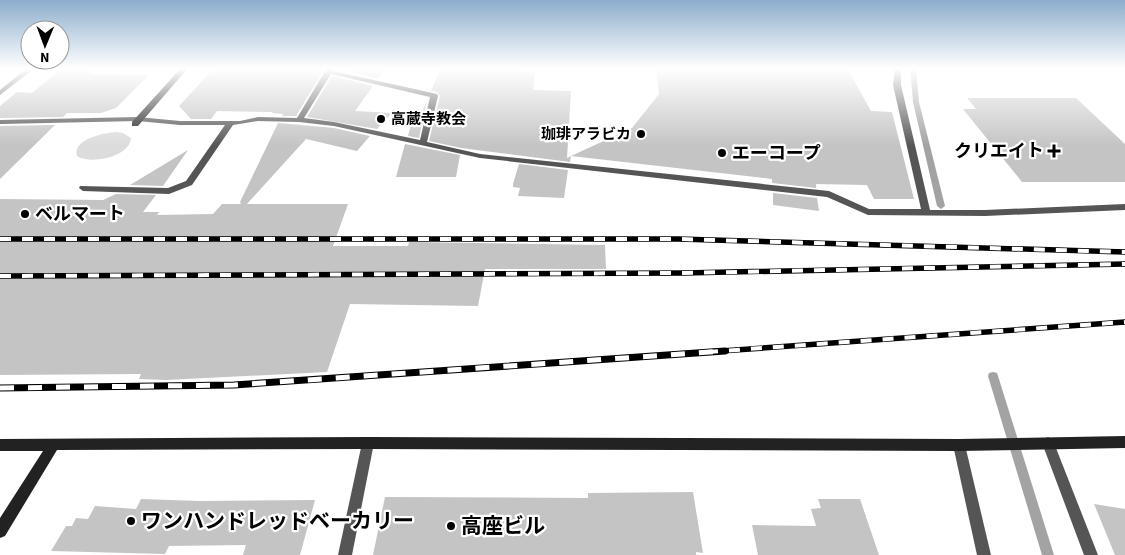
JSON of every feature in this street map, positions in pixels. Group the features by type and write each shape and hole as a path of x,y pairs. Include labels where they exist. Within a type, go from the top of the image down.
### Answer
{"street":[{"path":"137,122 162,94"},
{"path":"299,120 315,94"},
{"path":"423,144 434,96 426,94"},
{"path":"899,94 926,213"},
{"path":"0,122 240,123 258,119 299,120 334,124 480,156 829,194 868,212 926,213 1125,207"},
{"path":"83,188 169,191 189,183 231,122"},
{"path":"0,445 368,443 959,445 1125,442"},
{"path":"345,555 368,443"},
{"path":"1041,443 1091,555"},
{"path":"0,530 54,445"},
{"path":"959,445 984,555"}],"shaded area":[{"path":"116,132 123,133 131,138 129,145 124,150 100,159 83,159 77,156 79,145 84,141"}],"building":[{"path":"15,94 130,94 116,108 101,113 67,113 63,117 0,118 0,106"},
{"path":"190,94 309,94 296,116 282,116 283,114 273,112 217,111 211,119 191,119 179,106"},
{"path":"321,94 367,94 355,111 392,113 377,129 307,117"},
{"path":"438,94 571,94 567,158 571,156 570,162 461,148 429,141 440,96"},
{"name":"エーコープ","path":"659,94 861,94 871,111 892,112 914,199 874,199 867,185 816,184 816,188 772,183 772,179 571,156 632,128"},
{"name":"クリエイト","path":"967,98 1076,98 1125,144 1125,182 1022,182 963,109 976,109"},
{"path":"427,100 419,138 408,136 414,114 421,115"},
{"path":"278,123 334,128 370,136 357,151 306,139 247,204 348,204 333,246 408,246 409,242 605,245 606,269 485,269 478,306 350,304 327,372 166,380 139,379 141,374 0,375 0,199 103,200 116,194 156,195 143,212 159,212 157,215 213,214 222,204 241,204 240,202"},
{"path":"55,125 0,179 0,126"},
{"path":"405,144 460,155 456,177 396,177"},
{"path":"188,150 163,186 130,185"},
{"path":"519,164 568,170 564,198 518,196 520,188 513,187 513,184"},
{"path":"773,193 817,198 819,211 773,205"},
{"path":"693,492 703,553 696,552 696,555 373,555 385,497 588,498 588,493"},
{"path":"141,499 199,501 315,500 300,555 243,555 246,545 169,546 165,554 51,551 66,526 72,526 76,518 88,519 95,506 136,509"},
{"path":"818,499 860,499 879,555 758,555 752,525 816,526 811,509 821,508"},
{"path":"1094,504 1125,509 1125,555 1115,555"}],"waterway":[{"path":"915,94 941,206"},
{"path":"993,376 1048,555"}],"railway":[{"path":"0,239 678,239 1125,252"},
{"path":"0,276 684,273 1125,264"},
{"path":"707,352 1125,322"},
{"path":"0,388 234,385 725,351"}],"place":[{"name":"高蔵寺教会","path":"381,119"},
{"name":"珈琲アラビカ","path":"641,134"},
{"name":"クリエイト","path":"1054,151"},
{"name":"エーコープ","path":"722,153"},
{"name":"ベルマート","path":"25,214"},
{"name":"ワンハンドレッドベーカリー","path":"131,521"},
{"name":"高座ビル","path":"451,526"}]}
